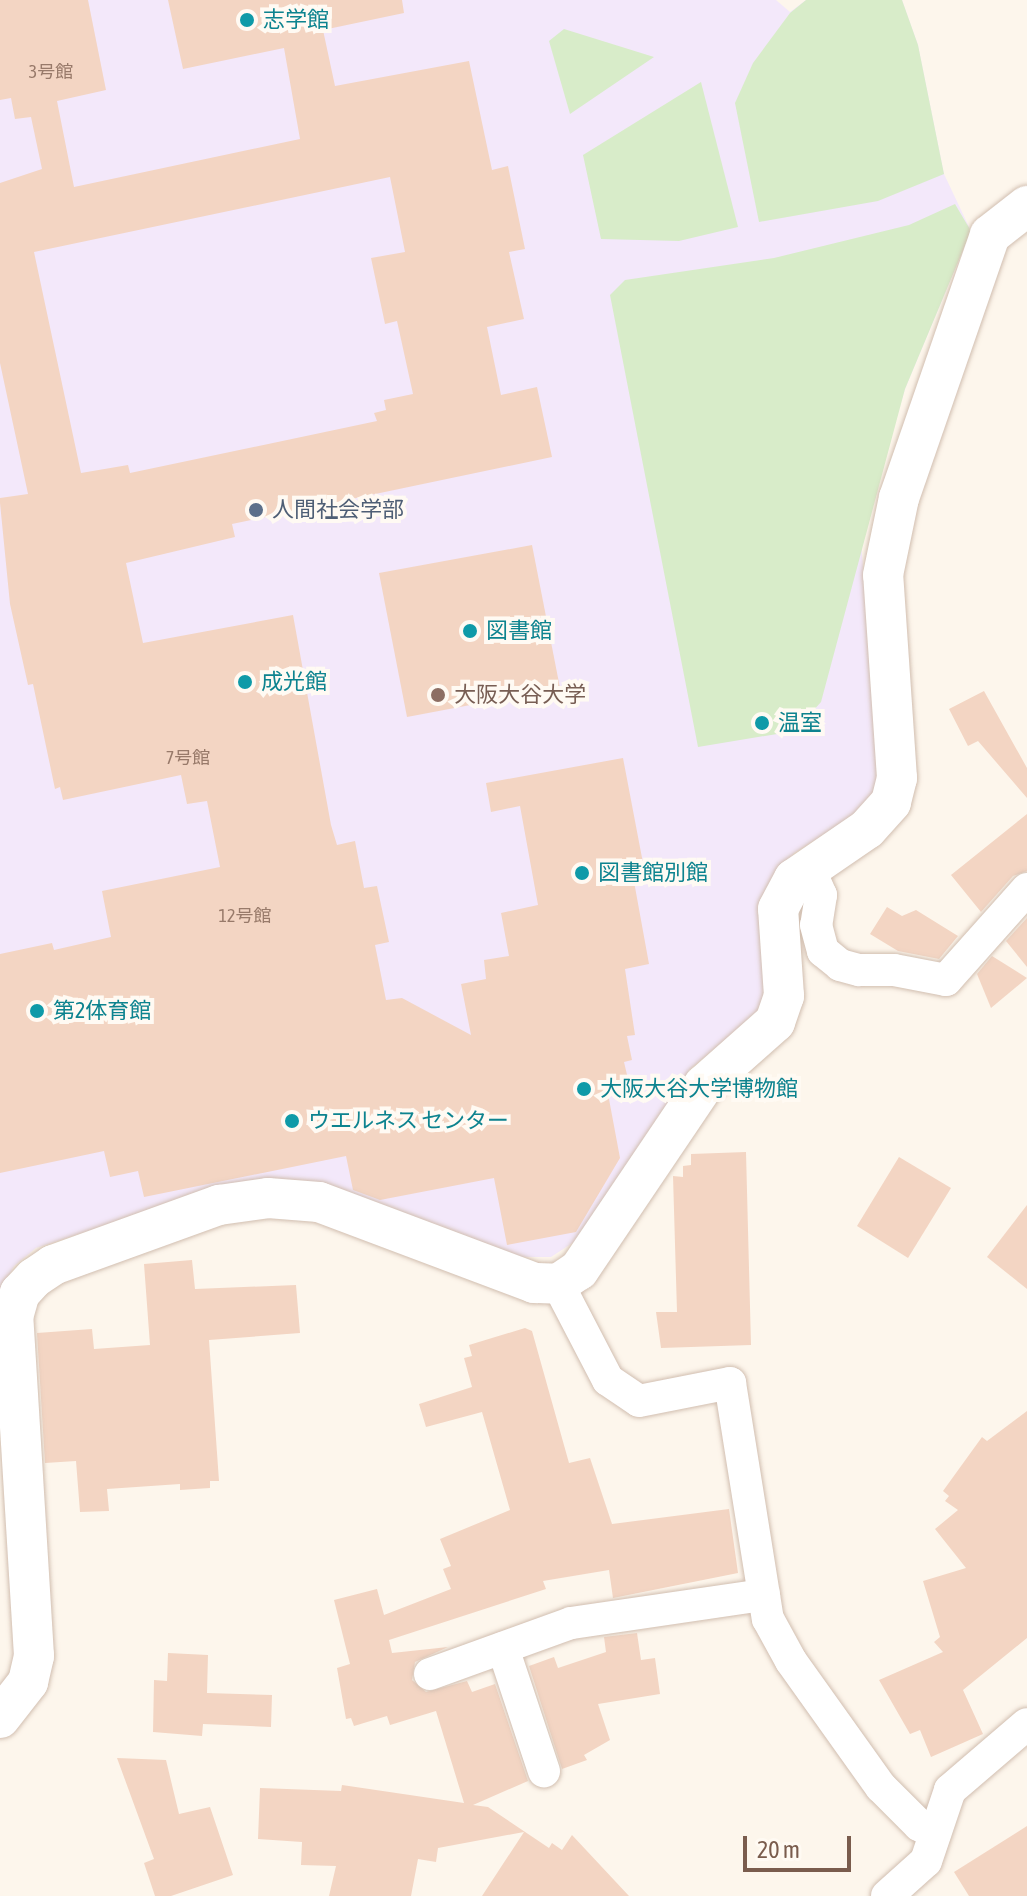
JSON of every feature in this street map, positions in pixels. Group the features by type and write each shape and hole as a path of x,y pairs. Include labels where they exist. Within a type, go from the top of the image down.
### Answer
{"street":[{"path":"0,1718 28,1682 34,1656 13,1317 20,1293 34,1278 53,1265 219,1205 268,1198 319,1202 534,1283 558,1284 579,1270 704,1085 775,1022 784,996 778,909 794,879 808,866 867,829 891,802 897,778 883,575 899,498 990,235 1027,206"},
{"path":"808,866 821,895 816,925 823,951 840,965 859,970 894,970 946,980 1027,889"},
{"path":"558,1284 608,1380 639,1401 730,1383 768,1619 791,1661 881,1787 935,1833"},
{"path":"430,1674 571,1623 764,1595"},
{"path":"503,1648 544,1771"},
{"path":"896,1893 926,1861 950,1790 1027,1724"}],"shaded area":[{"name":"大阪大谷大学","path":"0,0 776,0 790,12 806,0 902,0 918,45 944,174 971,231 905,389 861,543 883,778 862,811 794,853 767,892 766,1006 690,1069 577,1240 551,1257 511,1257 229,1185 36,1248 14,1266 0,1293"}],"green space":[{"path":"806,0 902,0 918,45 944,174 878,201 759,222 735,103 753,63 790,13"},
{"path":"564,29 654,57 570,114 549,41"},
{"path":"701,82 738,227 679,241 601,239 583,155"},
{"path":"955,204 971,231 905,389 821,702 795,731 698,747 610,295 625,280 774,258 909,225"}],"building":[{"path":"0,0 88,0 106,90 57,101 74,187 300,139 284,48 183,69 168,0 402,0 404,13 323,30 335,86 469,61 492,170 508,166 525,249 509,252 524,319 487,327 501,395 537,387 552,457 232,524 235,537 126,563 143,643 293,615 337,845 355,841 364,888 377,886 389,942 375,945 386,1000 402,998 471,1035 461,984 486,979 484,960 509,956 501,913 538,905 520,806 491,812 486,783 623,758 643,863 631,865 649,964 625,969 635,1035 627,1036 632,1060 624,1062 628,1079 606,1083 620,1158 576,1232 507,1245 494,1178 380,1200 353,1190 346,1156 144,1197 138,1171 110,1177 104,1151 0,1173 0,954 52,943 54,950 111,937 102,891 220,867 207,801 187,804 181,775 63,800 60,787 55,789 33,684 28,685 10,604 0,503 0,498 28,494 0,363 0,183 42,169 31,117 15,119 11,98 0,100","holes":["390,177 405,252 371,258 385,324 397,321 413,394 384,400 386,410 374,413 377,421 130,473 128,465 81,473 34,252"]},
{"name":"図書館","path":"532,545 560,688 407,717 379,573"},
{"path":"984,691 1027,768 1027,798 978,741 968,746 949,709"},
{"path":"1027,814 1027,871 1013,876 981,912 951,875"},
{"path":"887,907 902,916 916,910 958,936 939,959 898,951 870,934"},
{"path":"1027,918 1027,967 1006,941"},
{"path":"992,956 1027,978 991,1008 977,974"},
{"path":"746,1152 751,1345 661,1348 656,1312 677,1312 673,1176 683,1177 683,1166 691,1165 691,1154"},
{"path":"899,1157 951,1188 908,1258 857,1226"},
{"path":"1027,1205 1027,1289 987,1257"},
{"path":"192,1260 195,1289 296,1285 300,1333 209,1340 219,1481 210,1481 210,1488 180,1490 180,1484 107,1489 109,1511 80,1512 76,1461 45,1463 37,1333 92,1329 94,1349 150,1345 144,1264"},
{"path":"525,1328 532,1331 569,1463 590,1458 612,1524 729,1509 738,1573 613,1598 609,1570 543,1581 546,1589 389,1640 392,1653 448,1647 415,1662 412,1680 426,1692 467,1681 472,1692 495,1684 528,1781 473,1805 488,1807 549,1848 552,1843 562,1850 572,1835 629,1896 482,1896 524,1832 438,1848 436,1862 418,1859 411,1896 329,1896 336,1866 301,1865 302,1842 258,1839 260,1788 341,1791 342,1785 464,1803 436,1711 390,1725 387,1716 354,1726 351,1718 346,1719 337,1668 350,1664 334,1600 377,1589 384,1615 451,1589 443,1569 451,1566 440,1539 510,1510 482,1412 426,1427 419,1404 472,1387 464,1358 472,1356 469,1345"},
{"path":"1027,1411 1027,1638 963,1690 983,1734 931,1757 920,1730 910,1734 879,1680 943,1652 934,1642 940,1637 923,1581 966,1568 935,1529 958,1510 945,1501 949,1496 943,1491 982,1437 987,1441"},
{"path":"637,1633 641,1660 655,1658 660,1694 598,1704 610,1740 584,1755 587,1760 562,1769 529,1666 554,1657 558,1668 606,1652 604,1637"},
{"path":"168,1653 208,1655 207,1693 272,1695 271,1727 203,1724 202,1736 153,1732 154,1680 167,1681"},
{"path":"117,1758 166,1760 179,1814 210,1807 233,1875 171,1896 155,1896 144,1863 154,1859"},
{"path":"1027,1826 1027,1896 969,1896 954,1872"}],"place":[{"name":"志学館","path":"247,20"},
{"name":"人間社会学部","path":"256,510"},
{"name":"図書館","path":"470,631"},
{"name":"成光館","path":"245,682"},
{"name":"大阪大谷大学","path":"438,695"},
{"name":"温室","path":"762,723"},
{"name":"図書館別館","path":"582,873"},
{"name":"第2体育館","path":"37,1011"},
{"name":"大阪大谷大学博物館","path":"584,1089"},
{"name":"ウエルネス センター","path":"292,1121"}]}
